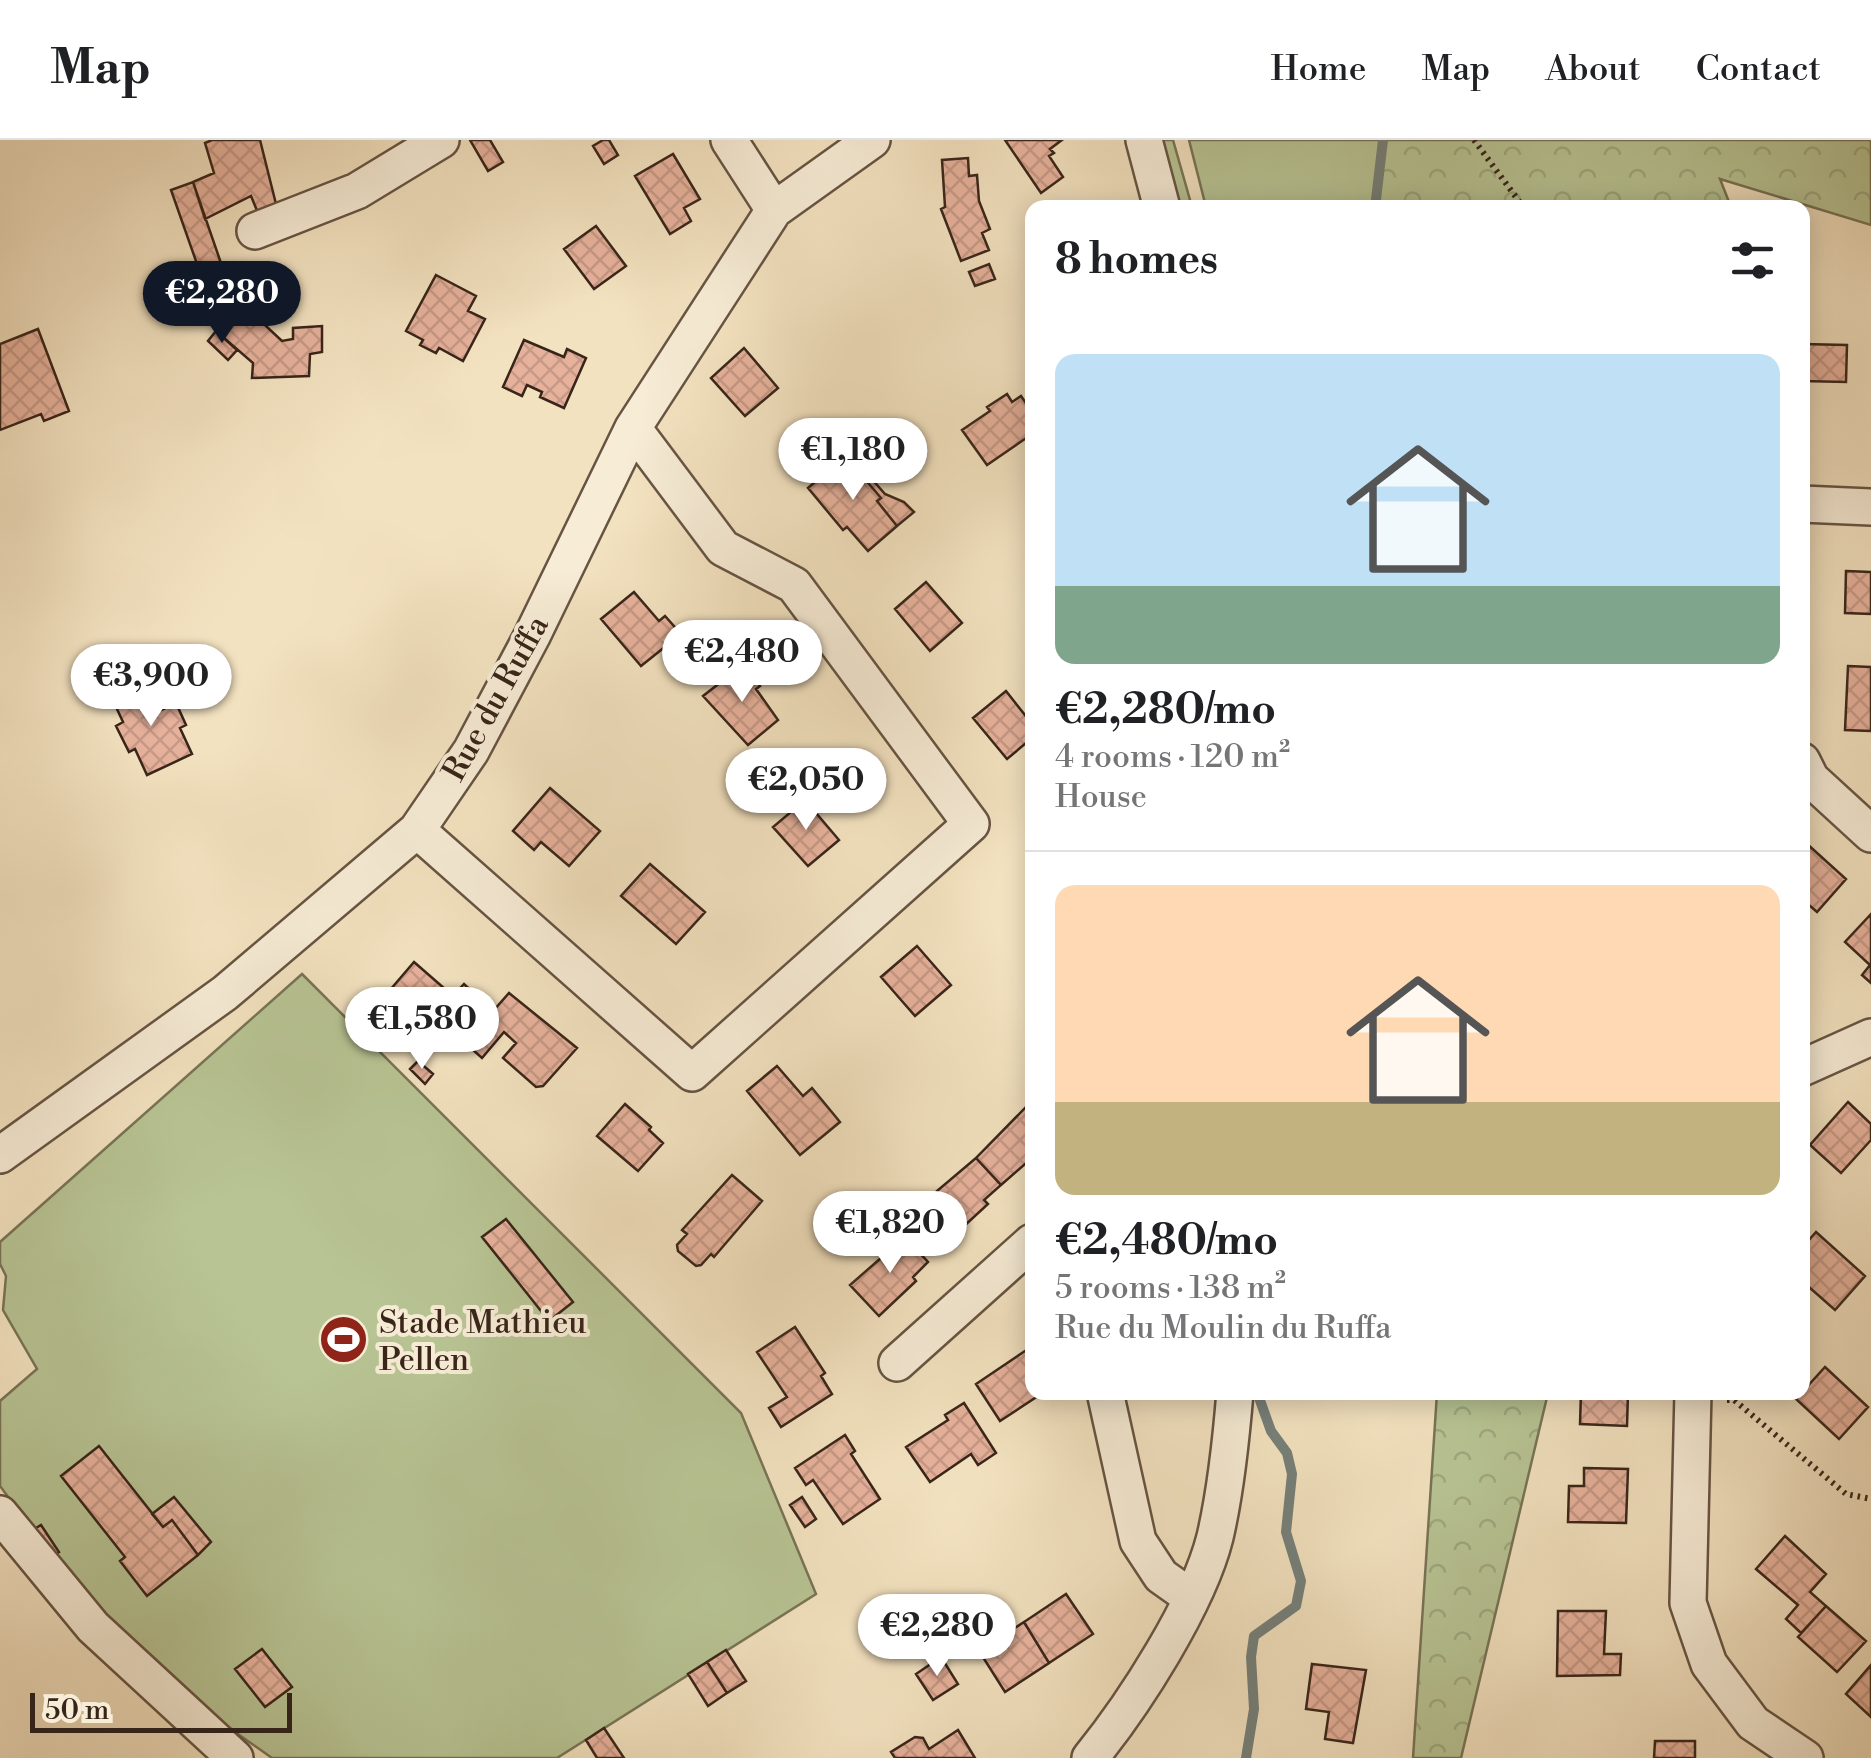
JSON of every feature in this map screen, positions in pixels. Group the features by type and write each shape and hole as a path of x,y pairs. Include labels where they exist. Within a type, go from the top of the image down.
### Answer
{"street":[{"path":"255,231 358,190 441,140"},
{"path":"729,140 774,210"},
{"name":"Rue du Ruffa","path":"0,1156 224,993 417,830 471,751 633,428 774,210 872,140"},
{"path":"1144,140 1160,200"},
{"path":"417,830 692,1073 970,824 794,584 723,548 633,428"},
{"path":"1810,504 1871,507"},
{"path":"1810,779 1871,834"},
{"path":"1810,1064 1871,1037"},
{"path":"897,1363 1025,1248"},
{"path":"1106,1400 1138,1541 1161,1576 1192,1598"},
{"path":"1090,1758 1115,1727 1192,1598 1214,1539 1234,1400"},
{"path":"1693,1400 1688,1602 1709,1664 1753,1723 1805,1758"},
{"path":"0,1514 93,1627 235,1758"}],"path":[{"path":"1474,140 1518,200"},
{"path":"1734,1400 1846,1494 1871,1499"}],"green space":[{"path":"1159,140 1173,140 1190,200 1177,200"},
{"path":"1189,140 1380,140 1373,200 1204,200"},
{"path":"1380,140 1871,140 1871,225 1810,206 1810,200 1789,200 1720,179 1728,200 1373,200"},
{"name":"Stade Mathieu Pellen","path":"302,974 741,1413 816,1594 557,1758 272,1758 197,1705 70,1581 0,1486 0,1401 37,1369 3,1310 6,1276 0,1264 0,1242"},
{"path":"1437,1400 1546,1400 1461,1758 1413,1758"}],"building":[{"path":"260,140 276,204 258,213 251,196 205,219 193,182 214,173 205,143"},
{"path":"470,140 490,140 503,162 488,171"},
{"path":"609,140 618,155 604,164 593,146"},
{"path":"1005,140 1062,140 1050,149 1054,153 1049,156 1063,177 1041,193"},
{"path":"673,154 700,199 684,208 691,221 670,234 635,176"},
{"path":"968,158 969,176 977,175 979,201 990,229 982,233 989,250 961,261 941,209 945,207 942,160"},
{"path":"193,182 223,269 203,281 171,190"},
{"path":"596,226 626,266 594,289 564,249"},
{"path":"989,264 995,279 975,286 969,272"},
{"path":"436,275 476,296 468,311 485,319 463,361 439,348 436,353 420,345 423,340 406,331"},
{"path":"252,313 282,341 293,339 293,328 322,326 322,352 310,354 309,376 252,378 253,363 216,331 231,315 242,324"},
{"path":"38,329 69,411 44,421 41,414 0,430 0,344"},
{"path":"216,331 237,350 228,360 208,341"},
{"path":"524,340 564,357 567,349 586,358 564,408 540,397 542,392 527,385 522,396 503,387"},
{"path":"1810,344 1847,345 1846,382 1810,381"},
{"path":"744,348 778,388 745,416 711,378"},
{"path":"1007,394 1012,402 1021,396 1025,402 1025,439 987,465 962,430 990,411 987,407"},
{"path":"849,453 885,494 904,502 914,512 897,526 877,501 881,498 845,456"},
{"path":"845,456 881,498 877,501 897,526 868,551 847,527 843,530 808,488"},
{"path":"1846,571 1871,572 1871,614 1845,613"},
{"path":"926,582 962,623 930,651 895,609"},
{"path":"634,592 659,621 665,616 681,634 641,666 601,619"},
{"path":"743,665 760,686 756,689 778,720 748,745 703,696"},
{"path":"1848,666 1871,667 1871,731 1845,730"},
{"path":"144,681 159,711 176,703 186,725 180,728 192,754 147,775 135,749 129,752 116,726 123,722 111,696"},
{"path":"1006,691 1025,715 1025,744 1007,759 973,718"},
{"path":"550,788 600,831 569,866 541,842 534,850 513,831"},
{"path":"805,800 839,840 808,866 773,827"},
{"path":"1810,847 1846,879 1817,912 1810,906"},
{"path":"650,864 705,912 676,944 621,896"},
{"path":"1871,914 1871,983 1862,975 1870,965 1845,942"},
{"path":"917,946 951,985 915,1016 881,977"},
{"path":"414,962 453,996 464,984 478,997 467,1008 483,1023 461,1048 390,990"},
{"path":"509,993 577,1048 543,1086 536,1087 503,1058 516,1043 504,1032 482,1058 465,1043"},
{"path":"418,1061 433,1074 425,1084 410,1069"},
{"path":"777,1066 803,1096 812,1088 840,1122 800,1155 747,1091"},
{"path":"1848,1102 1871,1124 1871,1140 1841,1173 1810,1145"},
{"path":"625,1104 663,1143 638,1171 597,1136"},
{"path":"1025,1108 1025,1164 1001,1185 976,1158"},
{"path":"976,1158 1001,1185 984,1200 988,1204 949,1240 918,1207"},
{"path":"732,1175 762,1201 714,1257 711,1254 696,1266 678,1251 677,1245 687,1234 682,1230"},
{"path":"506,1219 573,1302 549,1321 482,1237"},
{"path":"1816,1232 1865,1276 1835,1310 1810,1288 1810,1239"},
{"path":"905,1237 928,1262 913,1277 916,1281 879,1316 850,1285"},
{"path":"795,1327 825,1373 821,1376 832,1394 781,1427 769,1408 787,1397 757,1352"},
{"path":"1025,1351 1025,1400 1032,1400 1000,1421 976,1384"},
{"path":"1825,1367 1868,1407 1839,1439 1797,1400 1810,1400 1810,1384"},
{"path":"1581,1400 1628,1400 1627,1426 1580,1424"},
{"path":"964,1403 996,1453 978,1465 971,1454 930,1482 906,1447 948,1420 945,1415"},
{"path":"845,1435 855,1451 851,1454 880,1499 843,1524 813,1480 806,1485 795,1468"},
{"path":"99,1446 163,1527 172,1520 198,1555 147,1596 120,1561 125,1557 61,1476"},
{"path":"1584,1468 1628,1469 1626,1523 1568,1522 1569,1486 1584,1486"},
{"path":"174,1497 211,1542 198,1555 172,1520 163,1527 152,1514"},
{"path":"802,1497 816,1519 805,1527 790,1505"},
{"path":"41,1525 59,1552 54,1555 31,1531"},
{"path":"1785,1536 1826,1574 1810,1592 1826,1606 1801,1633 1786,1619 1798,1605 1756,1569"},
{"path":"1066,1594 1093,1634 1049,1663 1024,1622"},
{"path":"1826,1606 1866,1641 1837,1672 1798,1637"},
{"path":"1558,1611 1606,1611 1604,1654 1621,1654 1620,1675 1557,1676"},
{"path":"1024,1622 1049,1663 1005,1692 979,1651"},
{"path":"262,1649 292,1687 265,1707 235,1669"},
{"path":"726,1650 746,1681 727,1693 707,1662"},
{"path":"941,1657 958,1684 933,1700 916,1674"},
{"path":"707,1662 727,1693 708,1706 688,1674"},
{"path":"1312,1664 1366,1670 1353,1743 1325,1739 1329,1712 1306,1709"},
{"path":"1871,1665 1871,1717 1846,1694"},
{"path":"604,1728 624,1758 597,1758 586,1740"},
{"path":"958,1730 975,1758 895,1758 891,1752 915,1737 923,1738 929,1749"},
{"path":"1655,1741 1695,1741 1695,1758 1654,1758"}],"waterway":[{"path":"1376,200 1383,140"},
{"path":"1246,1758 1254,1709 1254,1636 1296,1606 1301,1581 1286,1532 1292,1474 1287,1453 1271,1431 1260,1400"}],"place":[{"name":"Stade Mathieu Pellen","path":"344,1340"}]}
